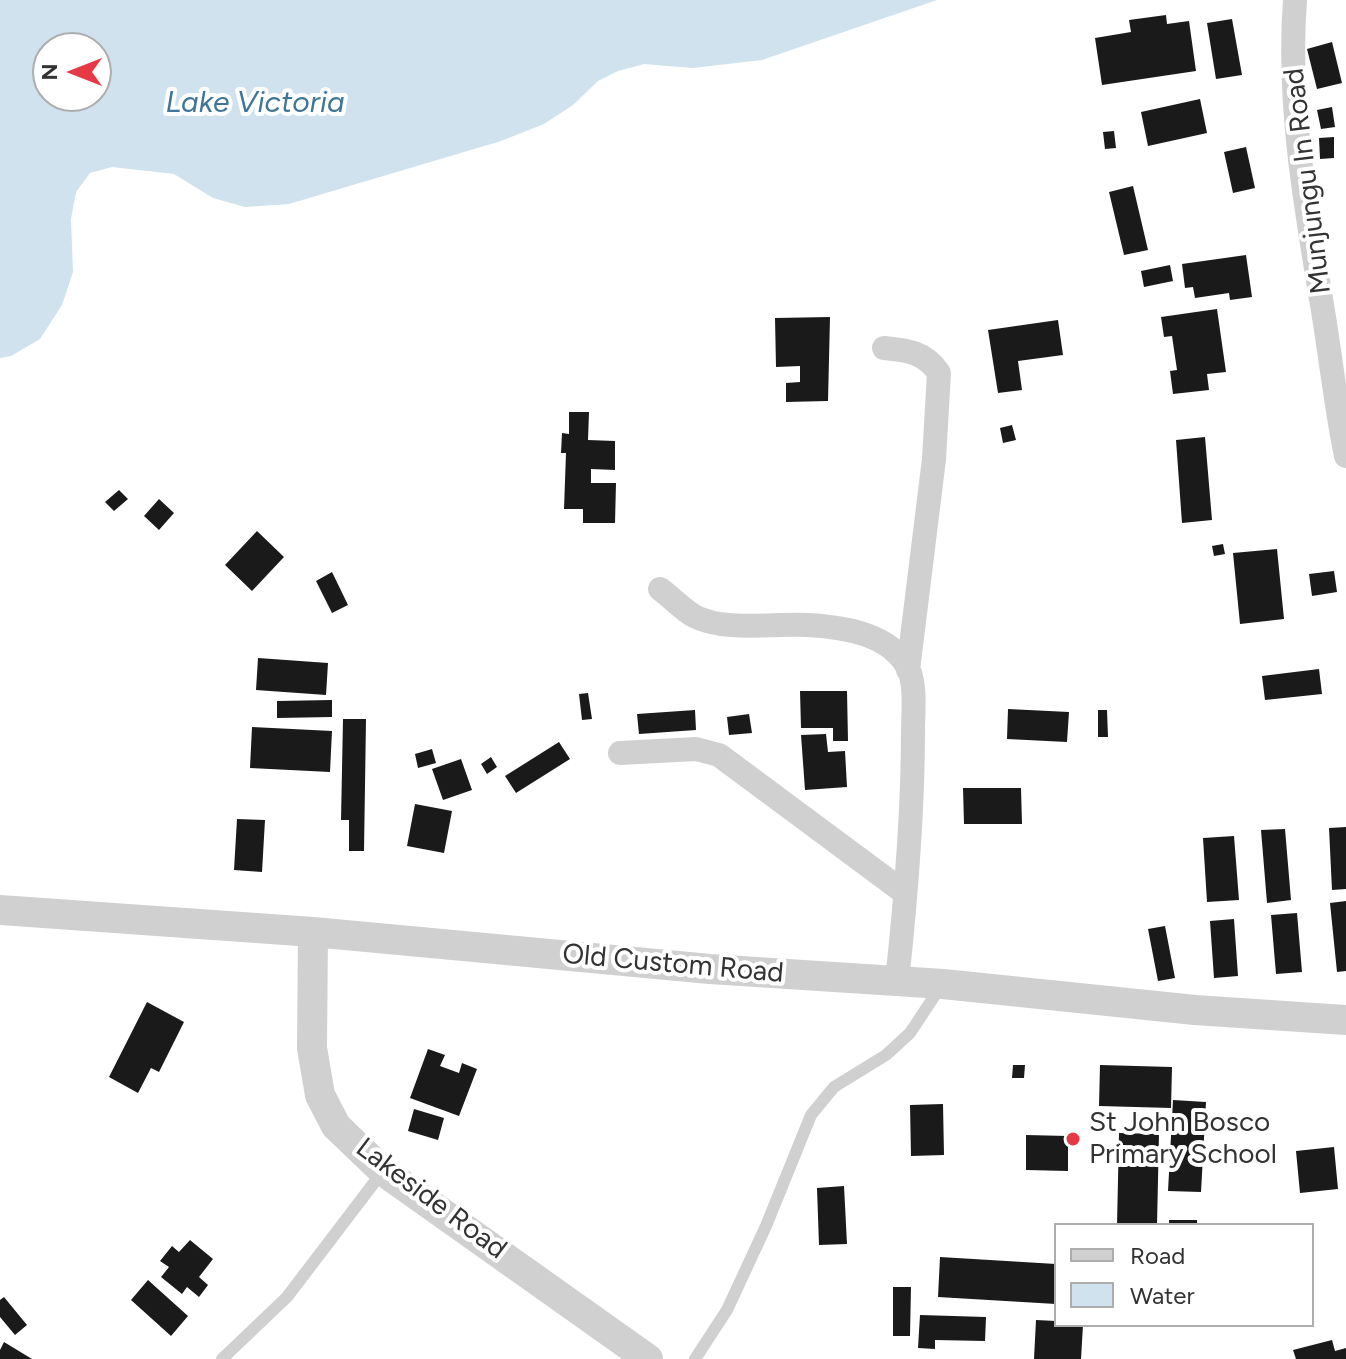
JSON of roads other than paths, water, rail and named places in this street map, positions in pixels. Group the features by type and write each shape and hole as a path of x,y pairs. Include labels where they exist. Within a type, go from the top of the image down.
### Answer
{"street":[{"name":"Munjungu In Road","path":"1295,0 1292,37 1300,161 1346,456"},
{"path":"884,348 921,354 931,361 939,373 934,459 908,670 913,689 913,749 897,981"},
{"path":"660,589 693,615 717,623 809,625 848,630 881,640 908,670"},
{"path":"620,753 696,749 719,755 905,893"},
{"name":"Old Custom Road","path":"0,910 313,932 710,969 943,984 1195,1010 1346,1020"},
{"name":"Lakeside Road","path":"313,932 312,1048 320,1095 336,1126 383,1171 648,1359"}],"lane":[{"path":"695,1359 727,1310 766,1226 811,1115 834,1087 886,1055 910,1033 943,984"},
{"path":"222,1359 287,1297 383,1171"}],"water":[{"name":"Lake Victoria","path":"0,0 937,0 762,60 693,68 644,64 618,71 598,81 573,105 544,124 501,141 289,204 245,207 213,198 174,174 112,167 90,173 76,192 71,219 73,272 62,305 40,339 11,356 0,358"}],"place":[{"name":"St John Bosco Primary School","path":"1073,1139"}]}
